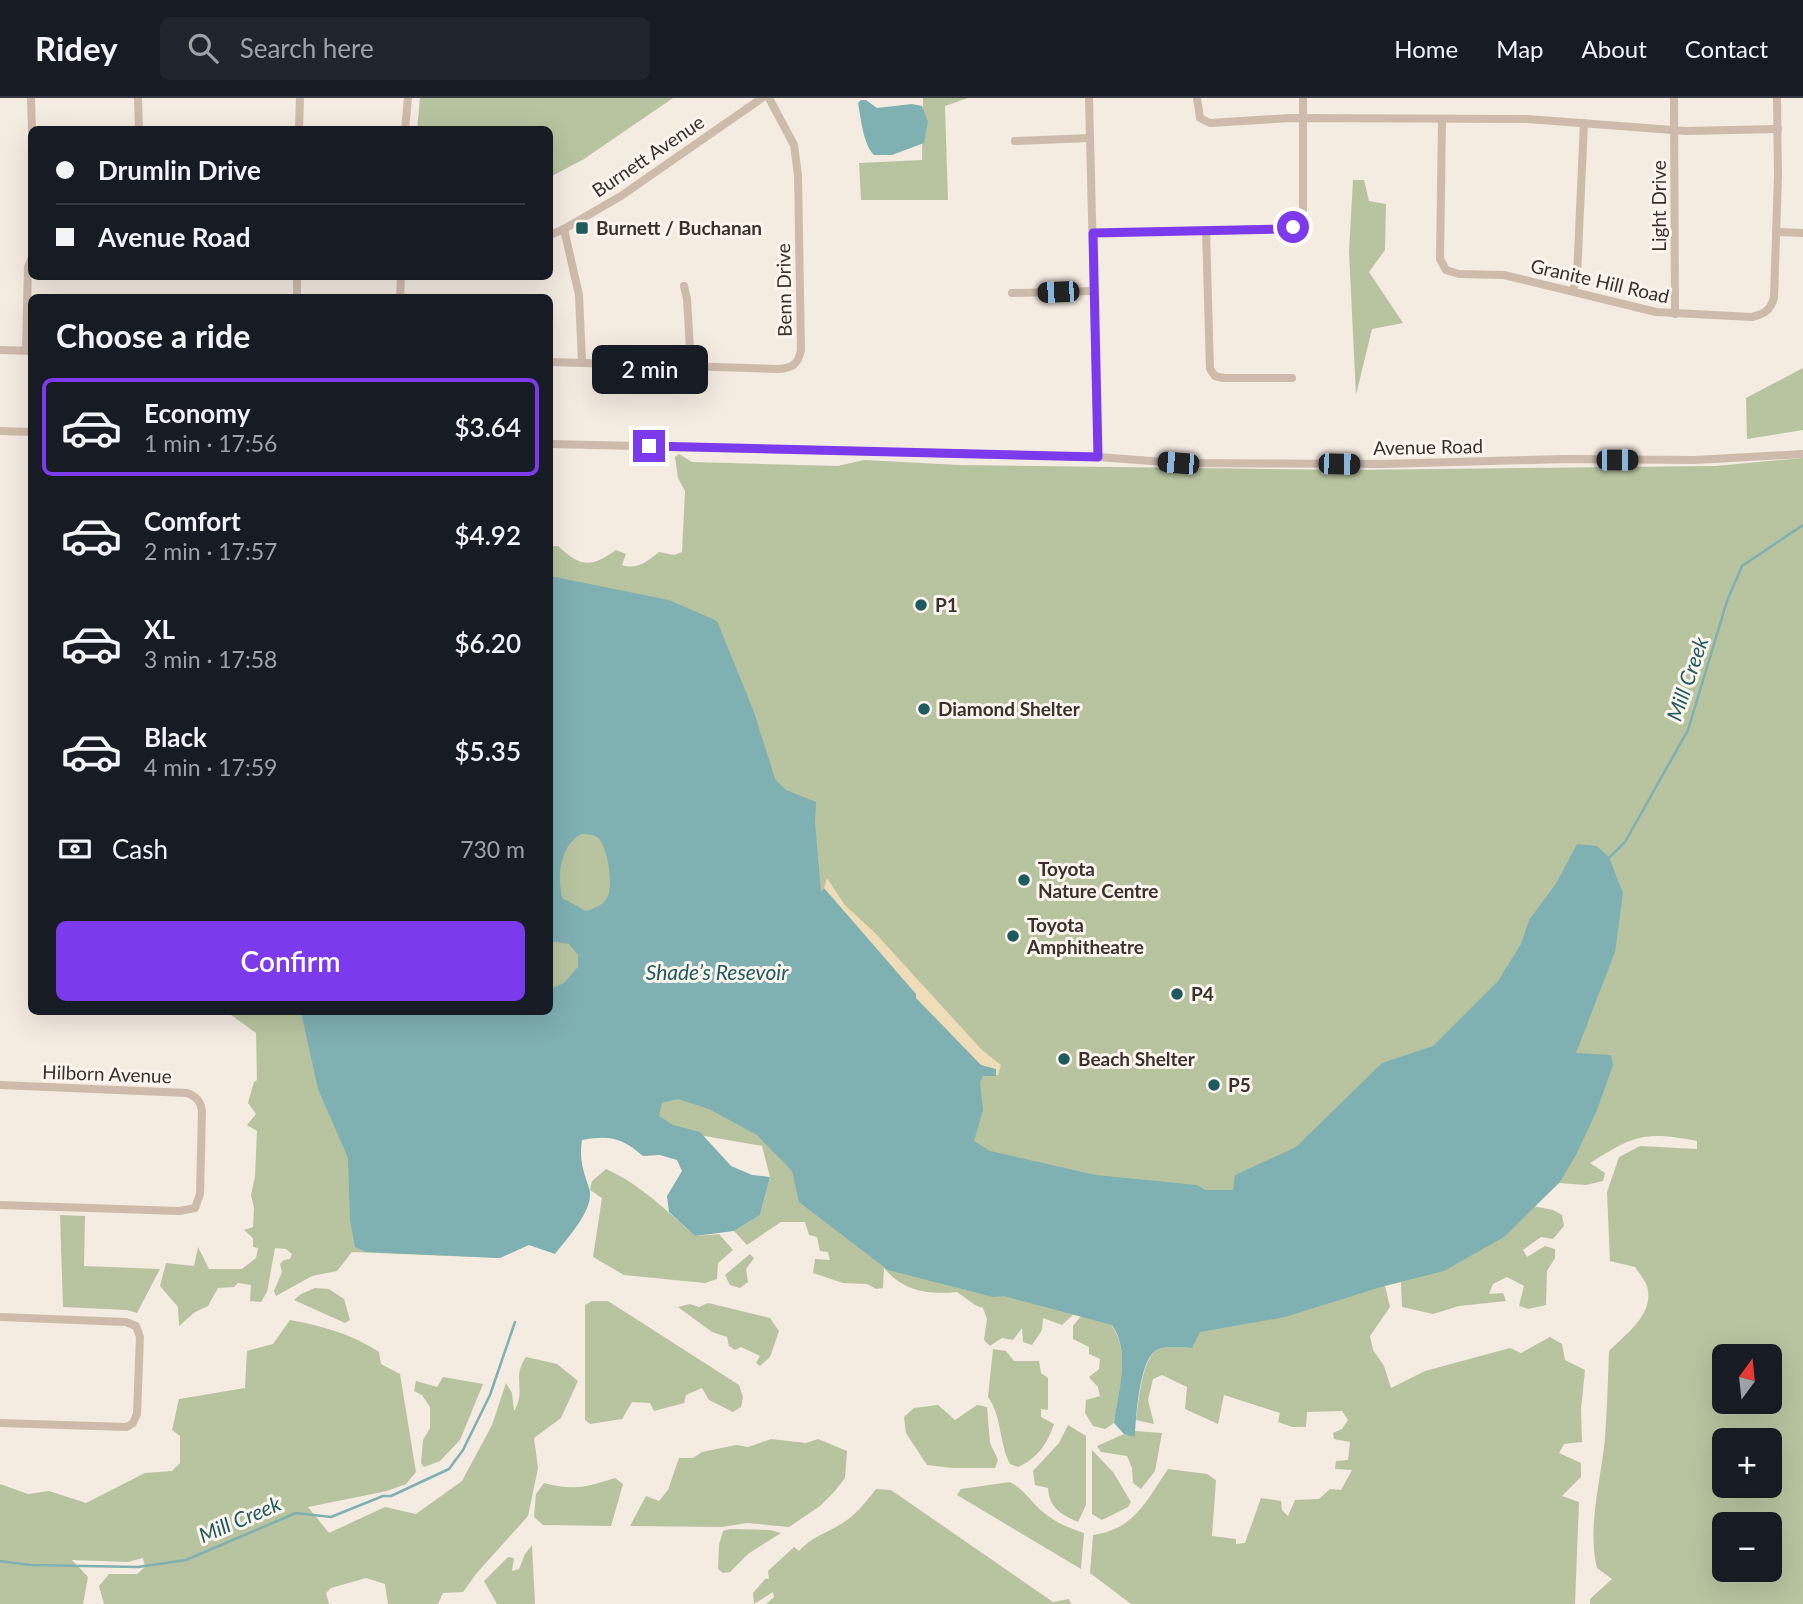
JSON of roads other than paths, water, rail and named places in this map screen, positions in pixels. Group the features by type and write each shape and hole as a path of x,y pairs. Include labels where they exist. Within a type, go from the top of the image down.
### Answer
{"street":[{"path":"31,98 32,126"},
{"path":"138,98 139,126"},
{"path":"299,126 300,98"},
{"path":"405,126 408,98"},
{"name":"Burnett Avenue","path":"553,234 621,196 762,98"},
{"name":"Benn Drive","path":"553,362 791,368 800,357 798,175 793,145 769,98"},
{"path":"1089,98 1098,457"},
{"path":"1197,98 1200,118 1210,123 1303,118 1527,119 1686,131 1778,129"},
{"path":"1093,233 1293,227 1300,220 1303,210 1303,98"},
{"name":"Light Drive","path":"1674,98 1675,314"},
{"name":"Granite Hill Road","path":"1442,119 1440,259 1442,265 1452,273 1504,275 1675,314 1752,317 1764,314 1772,306 1774,298 1777,98"},
{"path":"1573,290 1577,276 1584,123"},
{"path":"1015,141 1090,138"},
{"path":"565,229 579,295 582,362"},
{"path":"1206,230 1210,369 1215,376 1223,378 1292,378"},
{"path":"1776,232 1803,233"},
{"path":"684,286 688,299 691,366"},
{"path":"1012,293 1094,291"},
{"path":"0,350 28,351"},
{"path":"0,431 28,432"},
{"name":"Avenue Road","path":"553,444 1098,457 1178,463 1383,464 1565,459 1695,460 1803,454"},
{"name":"Hilborn Avenue","path":"0,1085 187,1093 201,1102 202,1110 200,1194 195,1208 179,1211 0,1205"},
{"path":"0,1317 126,1322 136,1326 141,1337 137,1414 133,1423 127,1427 0,1423"}],"water":[{"path":"866,100 877,108 912,104 922,106 928,122 924,143 892,155 874,155 863,130 858,103"},
{"name":"Shade’s Resevoir","path":"553,577 669,600 717,621 754,712 775,779 786,790 816,802 815,822 821,892 824,888 916,994 916,998 981,1065 996,1069 996,1076 983,1076 980,1082 983,1110 974,1141 990,1151 1096,1175 1197,1185 1205,1190 1233,1190 1235,1175 1296,1147 1382,1063 1433,1046 1498,981 1521,944 1529,920 1557,882 1577,844 1597,846 1609,857 1623,893 1615,952 1576,1053 1611,1055 1613,1065 1597,1110 1576,1155 1559,1183 1504,1237 1444,1271 1384,1286 1285,1317 1200,1332 1192,1348 1159,1349 1152,1354 1143,1375 1135,1437 1124,1434 1114,1423 1122,1359 1118,1336 1112,1325 1004,1296 993,1297 888,1270 799,1202 792,1171 757,1135 709,1109 678,1099 662,1103 659,1116 673,1125 700,1132 731,1166 752,1175 770,1177 760,1215 734,1231 695,1236 669,1212 667,1196 682,1171 677,1160 660,1155 643,1156 629,1145 615,1139 600,1138 582,1140 581,1159 590,1196 579,1222 555,1254 529,1245 500,1258 366,1252 355,1247 350,1220 348,1158 318,1089 302,1015 553,1015 553,988 564,983 578,967 578,955 569,944 553,941","holes":["581,834 589,834 601,841 610,874 607,899 599,906 586,911 562,898 560,871 568,846"]}],"waterway":[{"name":"Mill Creek","path":"1608,859 1625,842 1688,730 1727,601 1742,566 1803,525"},
{"name":"Mill Creek","path":"0,1561 30,1565 138,1567 186,1560 296,1513 331,1517 383,1496 391,1496 449,1469 463,1450 490,1395 515,1322"}],"place":[{"name":"Burnett / Buchanan","path":"582,228"},
{"name":"P1","path":"921,605"},
{"name":"Diamond Shelter","path":"924,709"},
{"name":"Toyota Nature Centre","path":"1024,880"},
{"name":"Toyota Amphitheatre","path":"1013,936"},
{"name":"P4","path":"1177,994"},
{"name":"Beach Shelter","path":"1064,1059"},
{"name":"P5","path":"1214,1085"}]}
